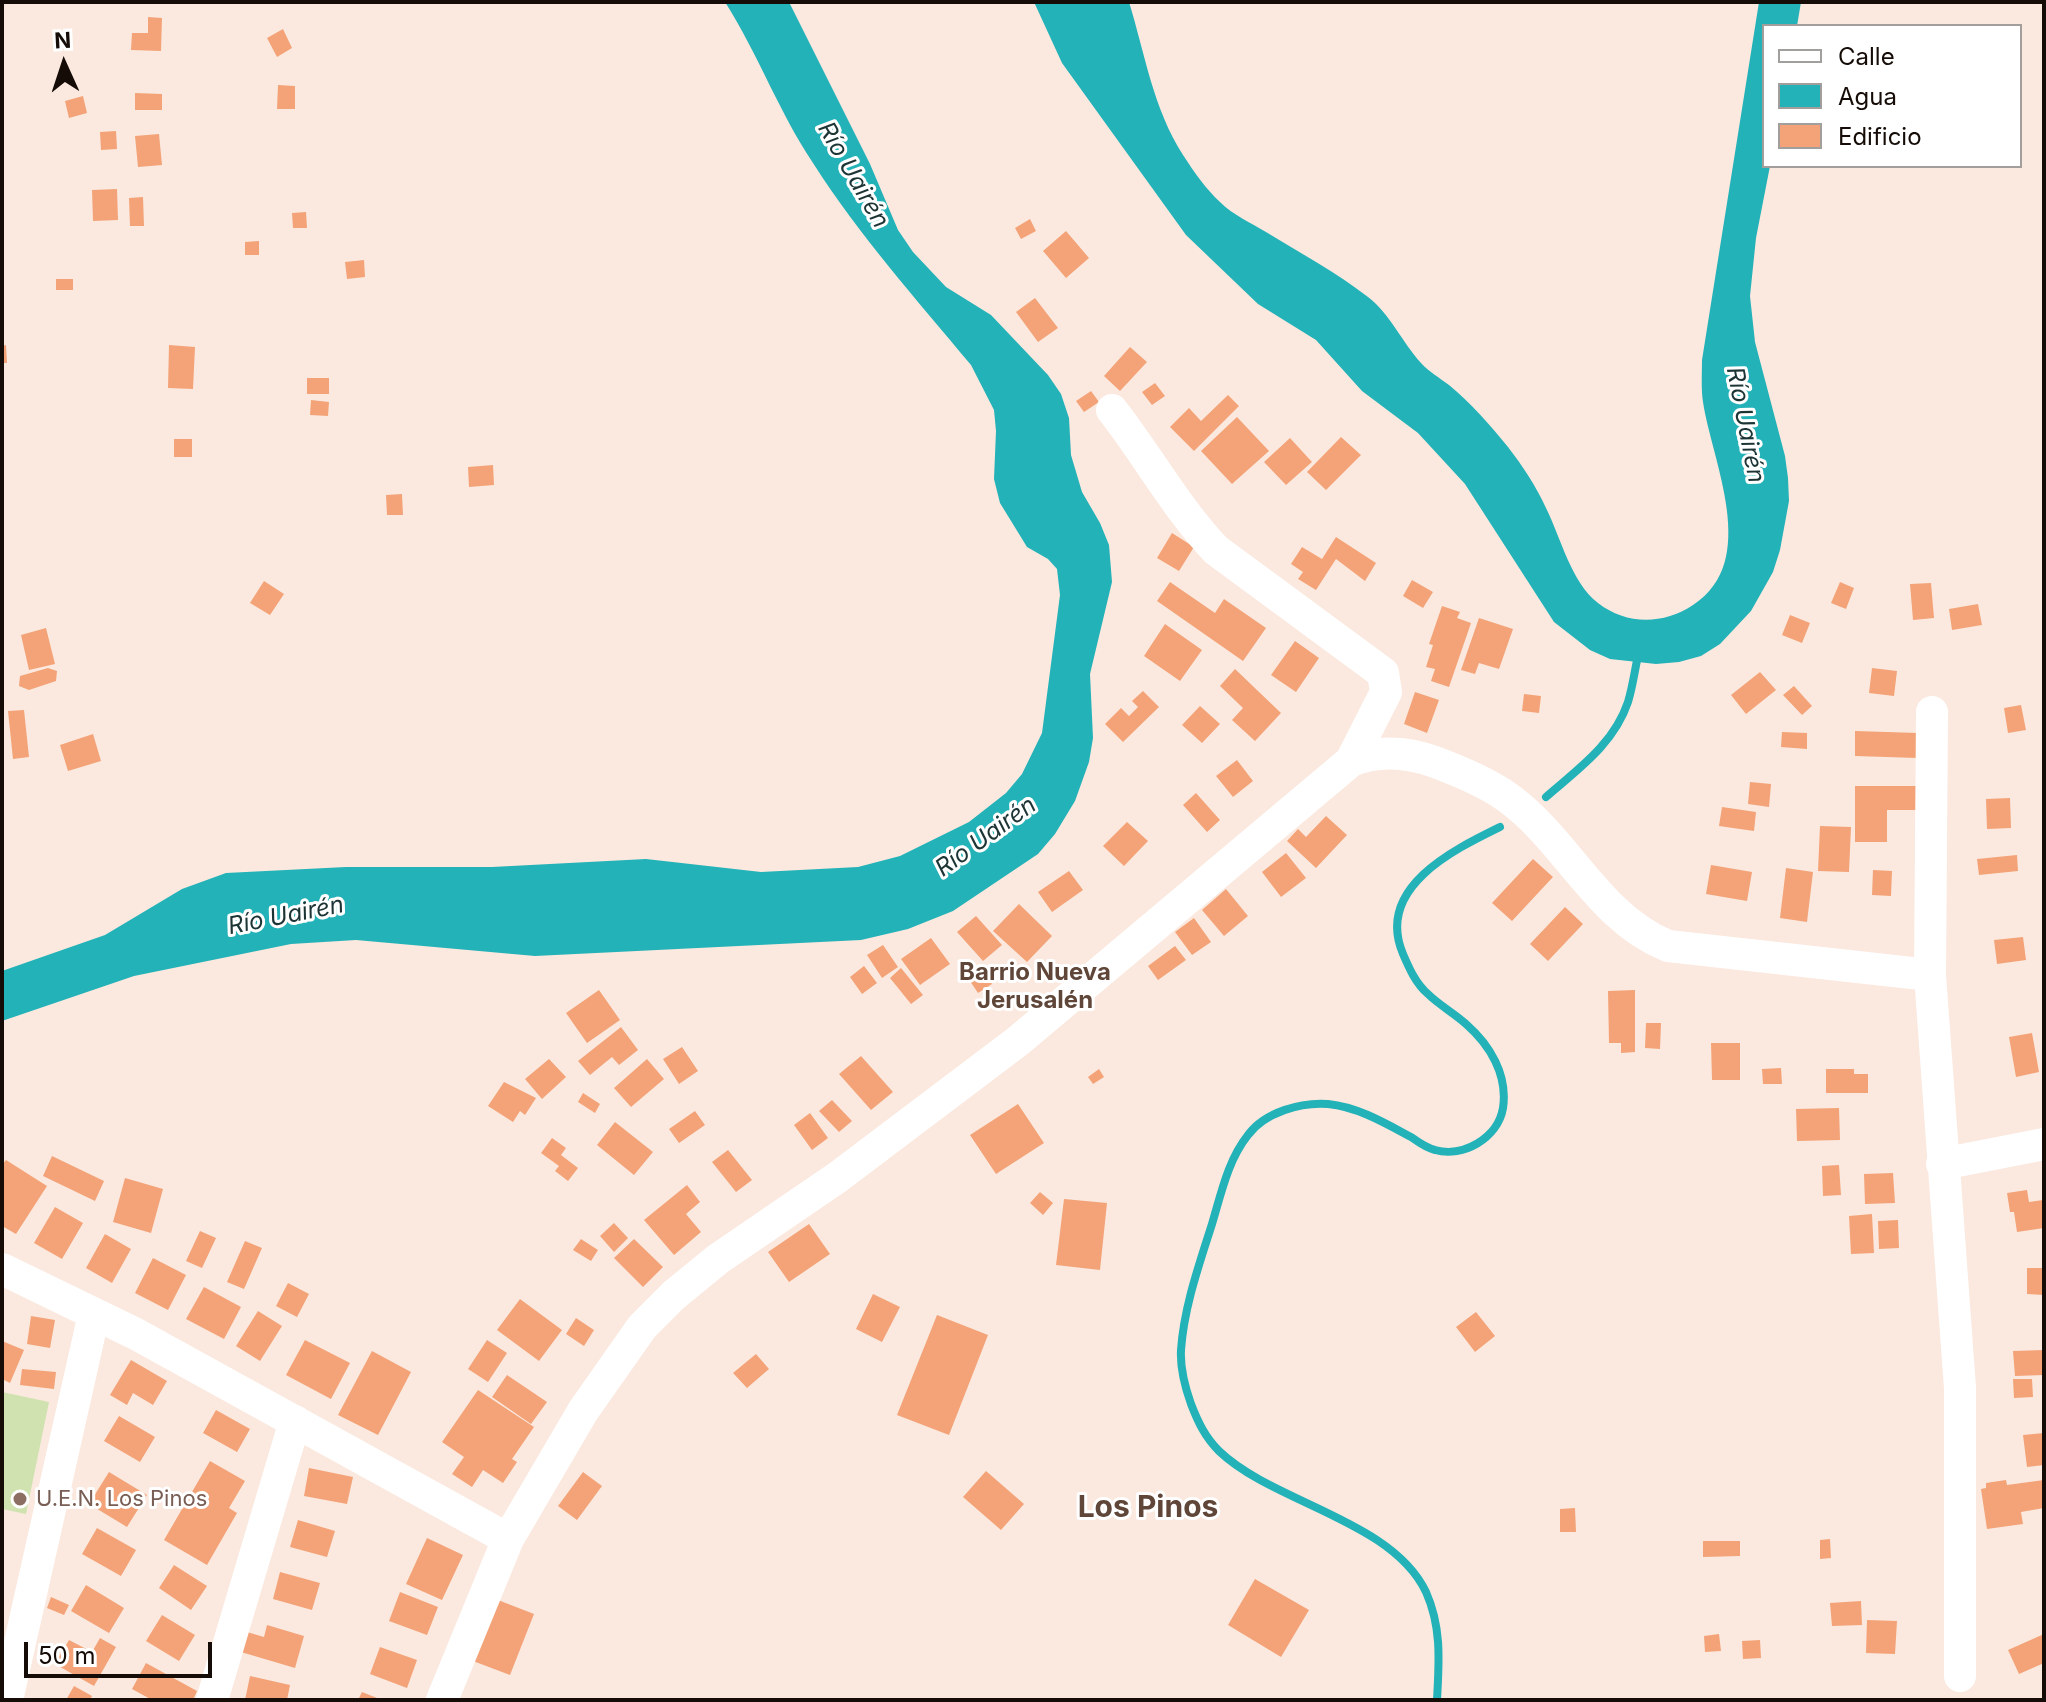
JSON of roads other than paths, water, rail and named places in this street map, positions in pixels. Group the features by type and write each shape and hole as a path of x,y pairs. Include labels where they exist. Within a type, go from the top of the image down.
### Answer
{"street":[{"path":"1112,410 1143,450 1194,527 1216,550 1383,673 1386,692 1351,761"},
{"path":"1932,712 1930,975 1960,1388 1960,1676"},
{"path":"442,1700 508,1539 583,1411 642,1327 674,1295 718,1259 838,1177 1018,1041 1351,761 1364,755 1384,753 1422,757 1507,797 1631,927 1668,946 1930,975"},
{"path":"1942,1164 2044,1144"},
{"path":"2,1269 94,1314 295,1421 508,1539"},
{"path":"7,1700 94,1314"},
{"path":"212,1700 295,1421"}],"water":[{"name":"Río Uairén","path":"725,2 789,2 870,164 898,230 913,252 946,287 991,315 1048,375 1061,394 1069,418 1071,455 1082,492 1109,545 1112,582 1090,674 1093,738 1089,762 1075,801 1055,834 1038,854 953,911 908,929 861,940 535,956 356,940 291,944 134,976 2,1021 2,971 105,935 182,889 226,873 346,867 492,867 646,859 761,872 858,867 900,856 969,822 1006,793 1022,774 1042,733 1060,595 1057,569 1048,559 1027,547 1000,503 994,479 994,410 971,365 831,190 801,144"},
{"name":"Río Uairén","path":"1034,2 1129,2 1164,119 1183,155 1205,186 1231,211 1331,271 1376,304 1421,363 1465,399 1513,454 1538,492 1574,572 1589,595 1620,615 1645,620 1669,616 1693,605 1713,586 1725,563 1727,510 1703,402 1702,360 1759,2 1801,2 1797,24 1762,24 1762,168 1770,168 1756,238 1750,296 1755,342 1785,456 1789,501 1773,572 1751,611 1720,644 1701,656 1656,664 1610,659 1590,650 1554,622 1465,484 1418,433 1362,391 1316,340 1258,304 1186,235 1062,63"}],"waterway":[{"path":"1546,797 1594,755 1614,731 1628,702 1639,651"},
{"path":"1437,1700 1435,1619 1426,1592 1410,1567 1360,1529 1269,1485 1219,1451 1202,1429 1191,1404 1183,1377 1181,1350 1193,1286 1226,1178 1241,1145 1264,1120 1295,1107 1328,1104 1371,1116 1428,1148 1446,1152 1478,1143 1487,1137 1500,1119 1503,1084 1490,1051 1475,1032 1420,986 1403,954 1397,931 1400,910 1409,891 1423,874 1461,847 1500,827"}],"place":[{"name":"U.E.N. Los Pinos","path":"20,1499"}],"district":[{"name":"Barrio Nueva Jerusalén","path":"1035,987"},
{"name":"Los Pinos","path":"1148,1508"}]}
